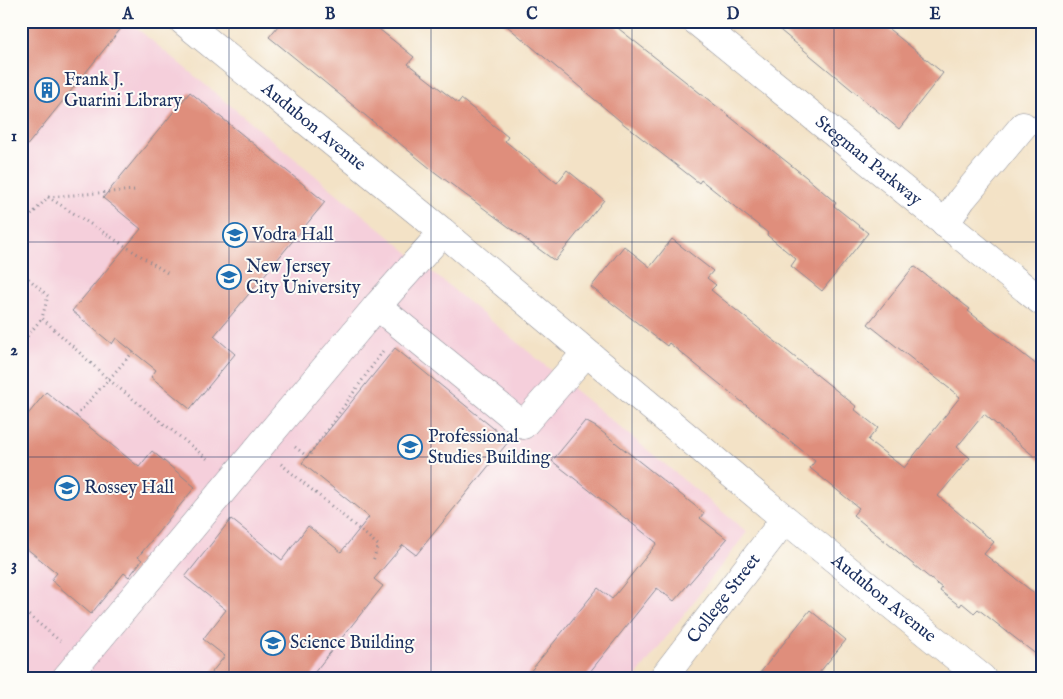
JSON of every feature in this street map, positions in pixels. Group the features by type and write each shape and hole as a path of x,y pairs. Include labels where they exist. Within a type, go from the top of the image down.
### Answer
{"street":[{"name":"Audubon Avenue","path":"183,21 443,232 784,519 982,678"},
{"name":"Stegman Parkway","path":"696,21 1042,302"},
{"path":"945,224 962,199 1023,126"},
{"path":"74,668 377,306 443,232"},
{"path":"377,306 523,425 586,353"},
{"name":"College Street","path":"663,678 784,519"}],"path":[{"path":"21,226 48,197 135,190"},
{"path":"48,197 169,274"},
{"path":"21,272 48,296 42,318 21,344"},
{"path":"42,318 108,380 232,479"},
{"path":"308,457 388,345"},
{"path":"76,416 132,352"},
{"path":"260,446 378,545 373,561"},
{"path":"21,609 74,668"}],"shaded area":[{"name":"New Jersey City University","path":"21,21 128,21 747,532 635,678 21,678"}],"building":[{"name":"Frank J. Guarini Library","path":"21,21 127,21 21,153"},
{"path":"282,21 369,21 414,57 408,64 458,103 461,99 508,137 505,141 557,183 567,170 604,200 555,261 436,173 269,37"},
{"path":"501,21 609,21 806,177 836,203 834,206 868,233 822,291 791,266 796,259 767,235 768,233 701,180 699,183 625,125"},
{"path":"769,21 879,21 943,73 899,129"},
{"name":"Vodra Hall","path":"190,92 325,202 214,336 235,354 190,409 151,377 156,370 116,338 112,344 72,311 141,229 103,198"},
{"path":"672,239 713,271 707,278 716,285 711,290 857,407 854,409 878,428 868,440 904,468 960,397 868,324 914,266 970,309 968,311 1042,369 1042,463 984,414 957,447 970,458 938,496 994,542 984,554 1042,599 1042,659 978,609 974,613 962,603 960,606 940,591 942,588 853,515 859,508 810,468 815,461 669,343 667,346 591,287 624,246 650,267"},
{"path":"395,348 509,441 416,555 403,545 374,579 383,586 310,678 207,678 225,656 203,639 226,610 185,577 231,519 282,560 308,526 341,552 369,517 302,463"},
{"name":"Rossey Hall","path":"46,392 139,467 152,451 195,487 138,557 142,560 129,577 124,573 91,614 51,580 57,573 21,544 21,423"},
{"path":"585,421 596,427 704,513 700,518 727,539 674,601 657,588 585,678 525,678 598,588 612,599 657,543 552,461"},
{"path":"810,610 846,640 815,678 756,678"}],"place":[{"name":"Frank J. Guarini Library","path":"47,90"},
{"name":"Vodra Hall","path":"235,235"},
{"name":"New Jersey City University","path":"229,277"},
{"name":"Professional Studies Building","path":"410,447"},
{"name":"Rossey Hall","path":"67,488"},
{"name":"Science Building","path":"273,643"}]}
